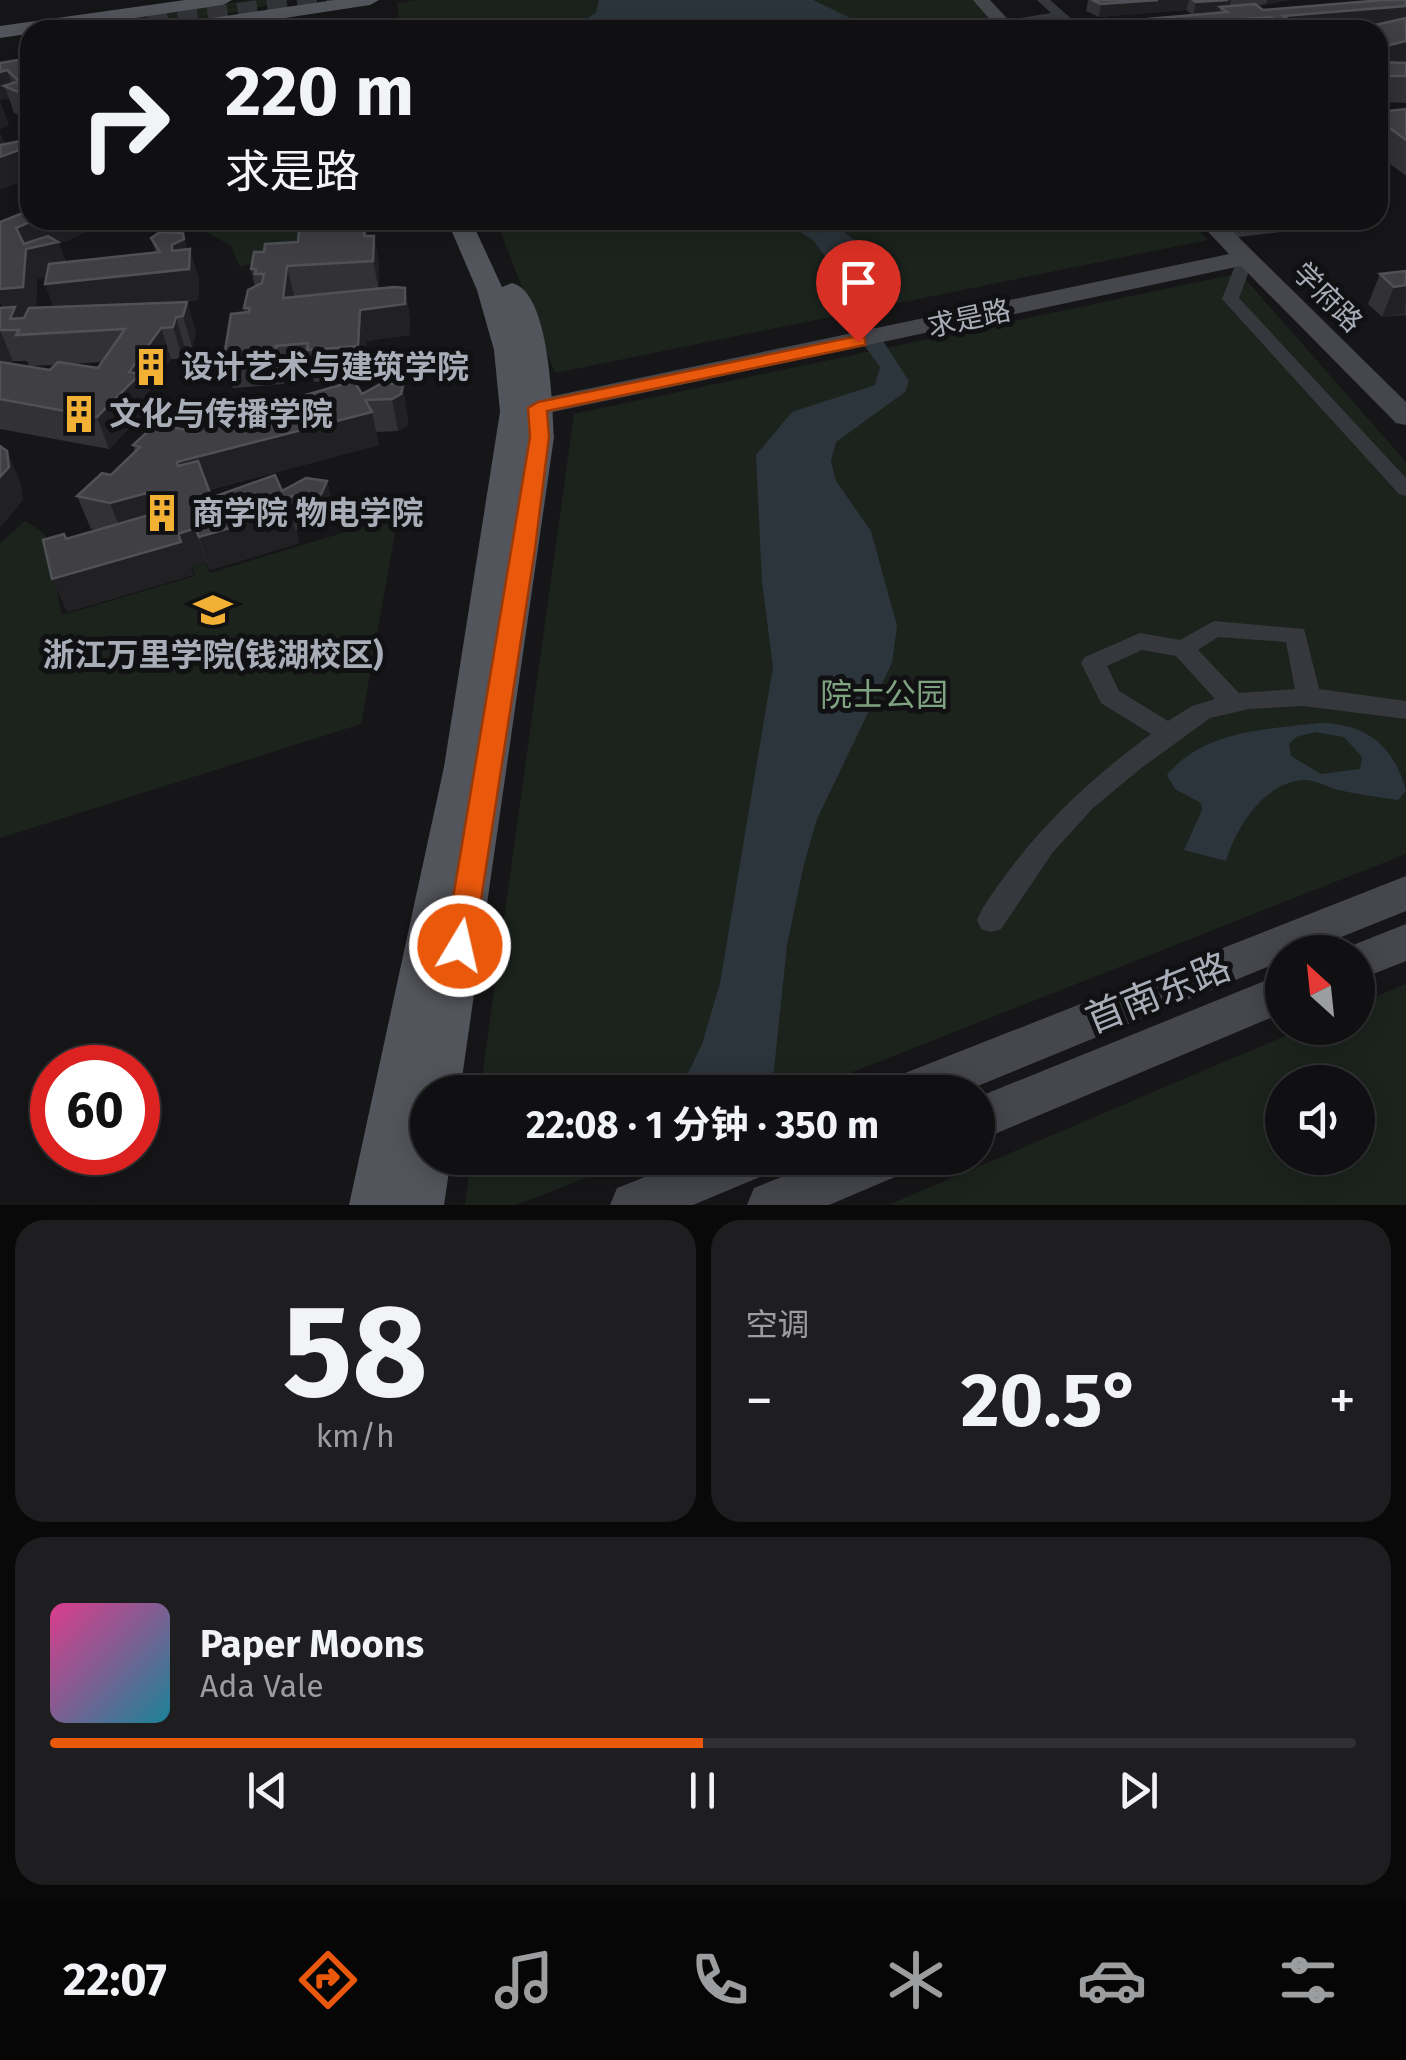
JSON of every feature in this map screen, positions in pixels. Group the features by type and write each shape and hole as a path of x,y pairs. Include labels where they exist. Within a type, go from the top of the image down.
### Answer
{"main road":[{"path":"96,20 223,0"},
{"path":"248,18 294,8 299,0"},
{"path":"235,20 361,6"},
{"path":"439,1075 540,437 490,290 463,230"},
{"path":"375,1205 464,767 534,348 514,294 482,230"},
{"path":"418,1205 423,1175"}],"street":[{"path":"980,0 999,20"},
{"path":"1043,0 1066,20"},
{"path":"1039,20 1061,16"},
{"path":"1272,230 1228,239 1230,300 1406,490"},
{"name":"求是路","path":"525,400 897,324 1228,239"},
{"name":"学府路","path":"1228,239 1406,417"},
{"path":"1182,649 1214,629 1296,635 1309,698"},
{"path":"1170,734 1110,696 1093,664 1140,641 1182,649 1236,706"},
{"path":"991,920 1024,863 1084,797 1200,712 1282,696 1366,702 1406,710"},
{"name":"首南东路","path":"953,1075 1406,893"},
{"path":"1375,955 1406,942"},
{"name":"首南东路","path":"995,1112 1265,1000"},
{"path":"648,1199 708,1175"},
{"path":"784,1199 843,1175"}],"green space":[{"path":"249,0 291,1 195,20 106,20"},
{"path":"978,0 996,20 399,20 397,3"},
{"path":"203,230 345,230 240,267 231,246"},
{"path":"500,230 1198,230 1208,240 555,373"},
{"name":"院士公园","path":"1240,273 1406,462 1406,854 845,1075 482,1075 574,414"},
{"path":"398,516 361,724 0,838 0,543 25,521 45,534 62,615 195,576 192,567 206,563 210,573"},
{"path":"1406,984 1406,1205 888,1205 959,1175 995,1175 995,1159 1265,1045 1375,1045 1375,997"},
{"path":"469,1175 593,1175 516,1205 465,1205"}],"shaded area":[{"path":"599,0 813,0 854,20 584,20 596,13"},
{"path":"797,230 841,230 870,257 872,283 861,307 909,381 905,392 836,442 831,461 836,481 871,531 897,626 892,663 817,819 804,864 787,945 773,1075 687,1075 702,1044 720,983 773,667 762,582 756,455 792,412 875,385 880,367 837,308 831,269 813,240"},
{"path":"1321,723 1365,733 1386,750 1406,791 1398,800 1338,790 1310,780 1291,782 1277,788 1254,808 1226,861 1184,850 1202,810 1201,803 1175,789 1167,775 1182,760 1238,734","holes":["1315,732 1344,737 1362,757 1360,769 1321,774 1291,756 1289,744 1296,737"]}],"pier":[{"path":"664,1175 769,1175 770,1205 665,1205"}],"building":[{"path":"1092,0 1158,0 1101,4"},
{"path":"1406,0 1406,6 1283,16 1289,20 1136,20 1227,12 1220,7 1255,4 1263,10"},
{"path":"1406,18 1406,41 1388,46 1388,22"},
{"path":"20,60 20,91 4,86 19,81 7,70 0,72 0,63"},
{"path":"1388,62 1406,63 1406,76 1388,76"},
{"path":"1406,109 1406,140 1388,129 1388,111"},
{"path":"20,141 20,150 0,157 0,145"},
{"path":"20,214 20,226 16,228 24,244 48,236 58,242 26,249 23,287 0,289 0,222"},
{"path":"299,230 365,230 364,236 374,236 373,261 287,266 283,298 394,287 405,288 405,304 360,310 358,346 307,350 308,343 276,346 276,352 224,357 231,314 249,312 250,308 244,308 248,290 262,283 264,274 255,274 256,269 251,269 254,252 264,252 265,244 298,242"},
{"path":"160,232 183,233 184,239 172,245 172,251 190,249 189,269 45,284 49,264 160,252 151,238"},
{"path":"1406,271 1406,285 1394,287 1380,274"},
{"path":"187,302 183,316 176,317 173,327 161,328 129,372 140,374 97,417 0,399 0,362 50,370 58,362 98,368 125,329 16,335 19,330 0,330 0,308 15,307 10,319 24,318 29,308"},
{"path":"354,381 362,394 384,382 403,386 401,394 392,399 365,400 372,412 177,462 178,466 198,461 210,493 203,494 205,500 275,475 282,491 306,478 327,481 321,494 284,497 290,510 199,537 195,528 178,534 181,542 52,579 43,540 64,534 66,539 153,514 147,493 110,503 77,496 102,473 111,475 140,447 133,445 156,424 186,430"},
{"path":"0,446 7,451 9,467 0,477"}],"tunnel":[{"path":"189,20 330,0"},
{"path":"122,20 142,17"}],"place":[{"name":"设计艺术与建筑学院","path":"151,367"},
{"name":"文化与传播学院","path":"79,414"},
{"name":"商学院 物电学院","path":"162,513"},
{"name":"浙江万里学院(钱湖校区)","path":"213,610"}],"route":[{"path":"460,946 524,549 540,437 538,408 858,342"}]}
